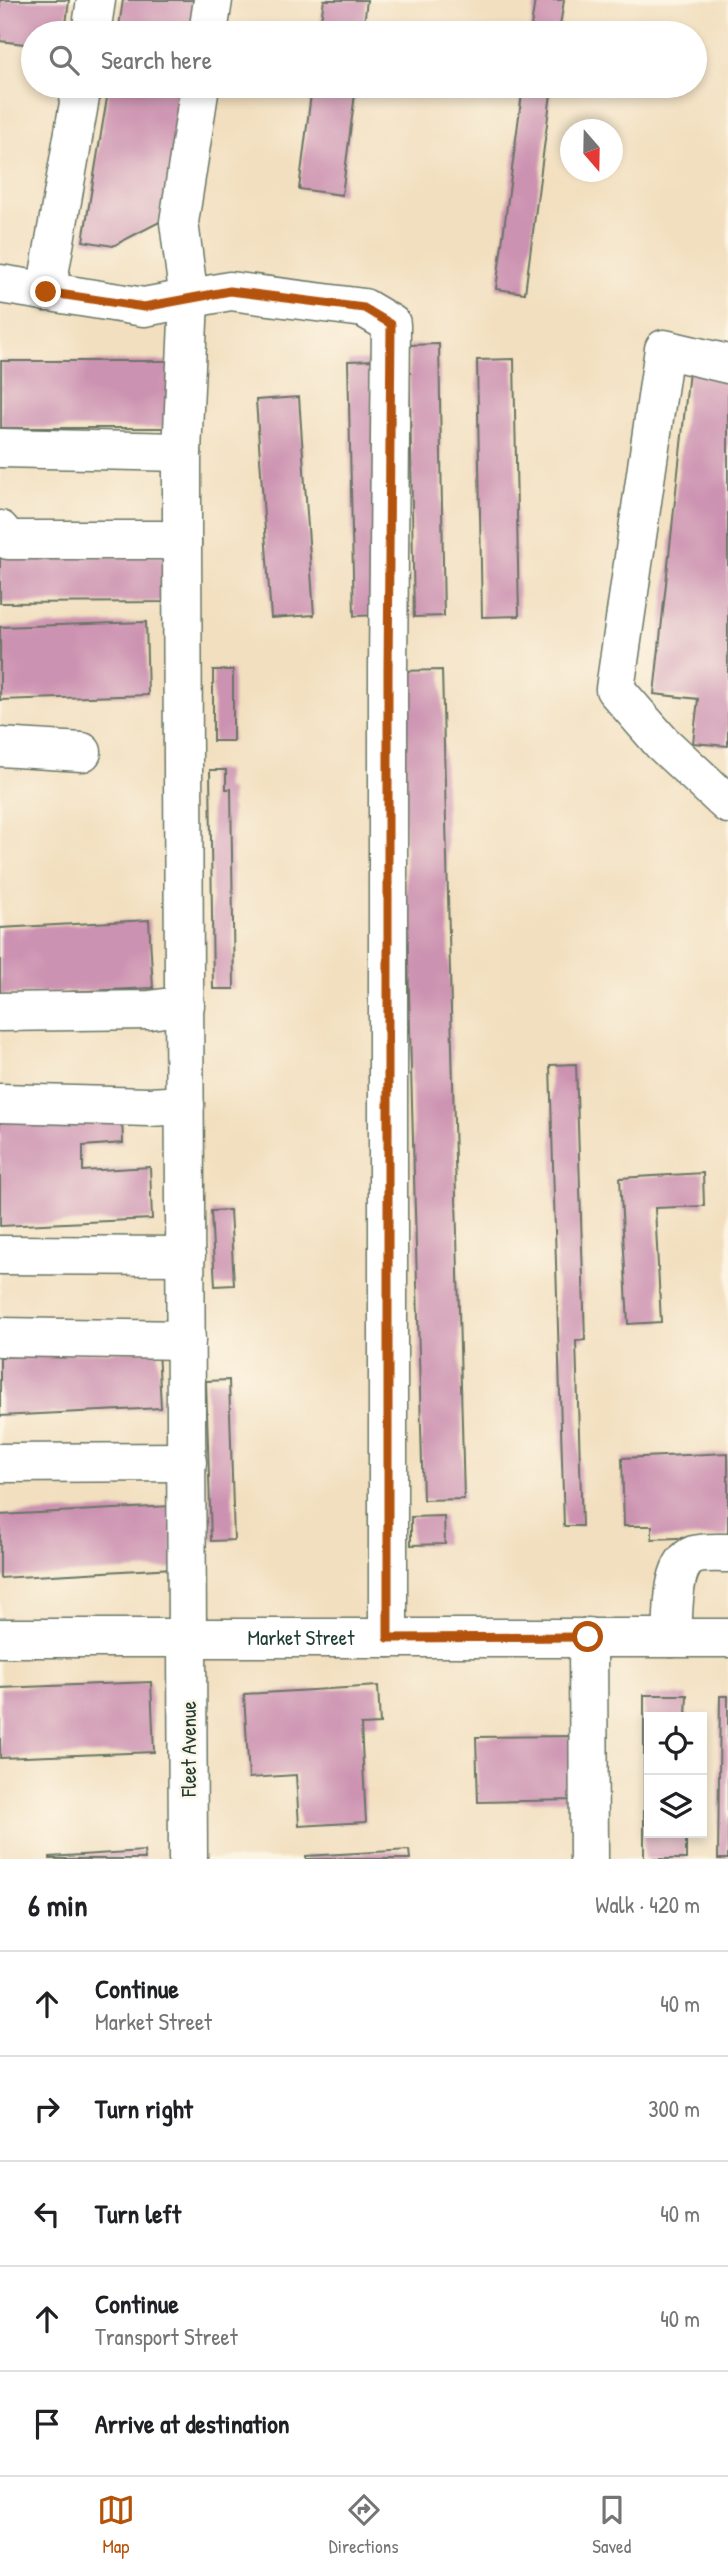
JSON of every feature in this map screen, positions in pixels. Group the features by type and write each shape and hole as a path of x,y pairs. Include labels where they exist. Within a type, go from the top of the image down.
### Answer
{"street":[{"path":"93,21 96,0"},
{"path":"210,21 213,0"},
{"path":"46,292 80,98"},
{"name":"Fleet Avenue","path":"188,1859 182,452 189,300 179,222 198,98"},
{"path":"0,284 144,307 230,291 364,308 391,324 388,656 388,1638"},
{"path":"728,364 664,349 615,689 662,743 728,804"},
{"path":"0,448 182,452"},
{"path":"0,530 9,540 162,540 182,543"},
{"path":"0,747 82,752"},
{"path":"0,1012 150,1010 185,1005"},
{"path":"0,1103 149,1107 185,1105"},
{"path":"0,1255 186,1256"},
{"path":"0,1337 186,1340"},
{"path":"0,1463 187,1462"},
{"path":"672,1638 675,1592 680,1567 694,1555 724,1553"},
{"path":"588,1637 589,1859"},
{"name":"Market Street","path":"0,1638 728,1638"}],"building":[{"path":"0,0 69,0 66,21 21,21 21,44 0,41"},
{"path":"123,0 206,0 203,21 120,21"},
{"path":"324,0 367,0 364,21 321,21"},
{"path":"535,0 564,0 561,21 532,21"},
{"path":"107,98 190,98 171,216 113,246 83,241"},
{"path":"310,98 354,98 342,195 299,189"},
{"path":"521,98 550,98 525,293 496,289"},
{"path":"439,344 444,616 414,617 409,345"},
{"path":"514,359 519,616 482,617 477,360"},
{"path":"376,360 383,615 354,616 348,361"},
{"path":"1,361 171,361 171,428 1,428"},
{"path":"689,371 728,375 728,746 693,743 698,699 654,694"},
{"path":"299,397 314,615 271,618 256,400"},
{"path":"169,556 169,602 0,603 0,557"},
{"path":"146,622 148,695 0,700 0,627"},
{"path":"213,670 233,670 233,741 213,741"},
{"path":"442,670 464,1499 423,1500 400,671"},
{"path":"210,770 226,770 226,789 231,789 234,989 213,989"},
{"path":"149,920 153,988 0,995 0,928"},
{"path":"576,1064 585,1340 576,1341 582,1526 564,1526 550,1065"},
{"path":"122,1114 123,1143 83,1146 83,1171 150,1167 152,1219 0,1226 0,1119"},
{"path":"703,1173 704,1206 655,1208 661,1322 628,1324 620,1178"},
{"path":"230,1210 234,1285 215,1286 211,1211"},
{"path":"158,1349 161,1408 0,1416 0,1357"},
{"path":"229,1380 234,1540 211,1541 206,1381"},
{"path":"728,1453 728,1536 652,1539 652,1526 624,1526 622,1458"},
{"path":"171,1506 174,1568 0,1578 0,1515"},
{"path":"444,1516 445,1544 411,1545 411,1517"},
{"path":"151,1682 154,1752 0,1758 0,1688"},
{"path":"378,1686 380,1724 361,1725 366,1822 299,1826 296,1775 249,1778 244,1694"},
{"path":"644,1695 687,1695 686,1712 644,1712"},
{"path":"720,1696 728,1696 728,1859 718,1859"},
{"path":"574,1736 575,1800 478,1802 476,1737"},
{"path":"644,1838 686,1838 686,1859 644,1859"},
{"path":"409,1850 410,1859 306,1859 306,1856"},
{"path":"144,1851 145,1859 50,1859 50,1857"}],"route":[{"path":"46,292 144,307 230,291 364,308 391,324 388,671 388,1638 588,1637"}]}
